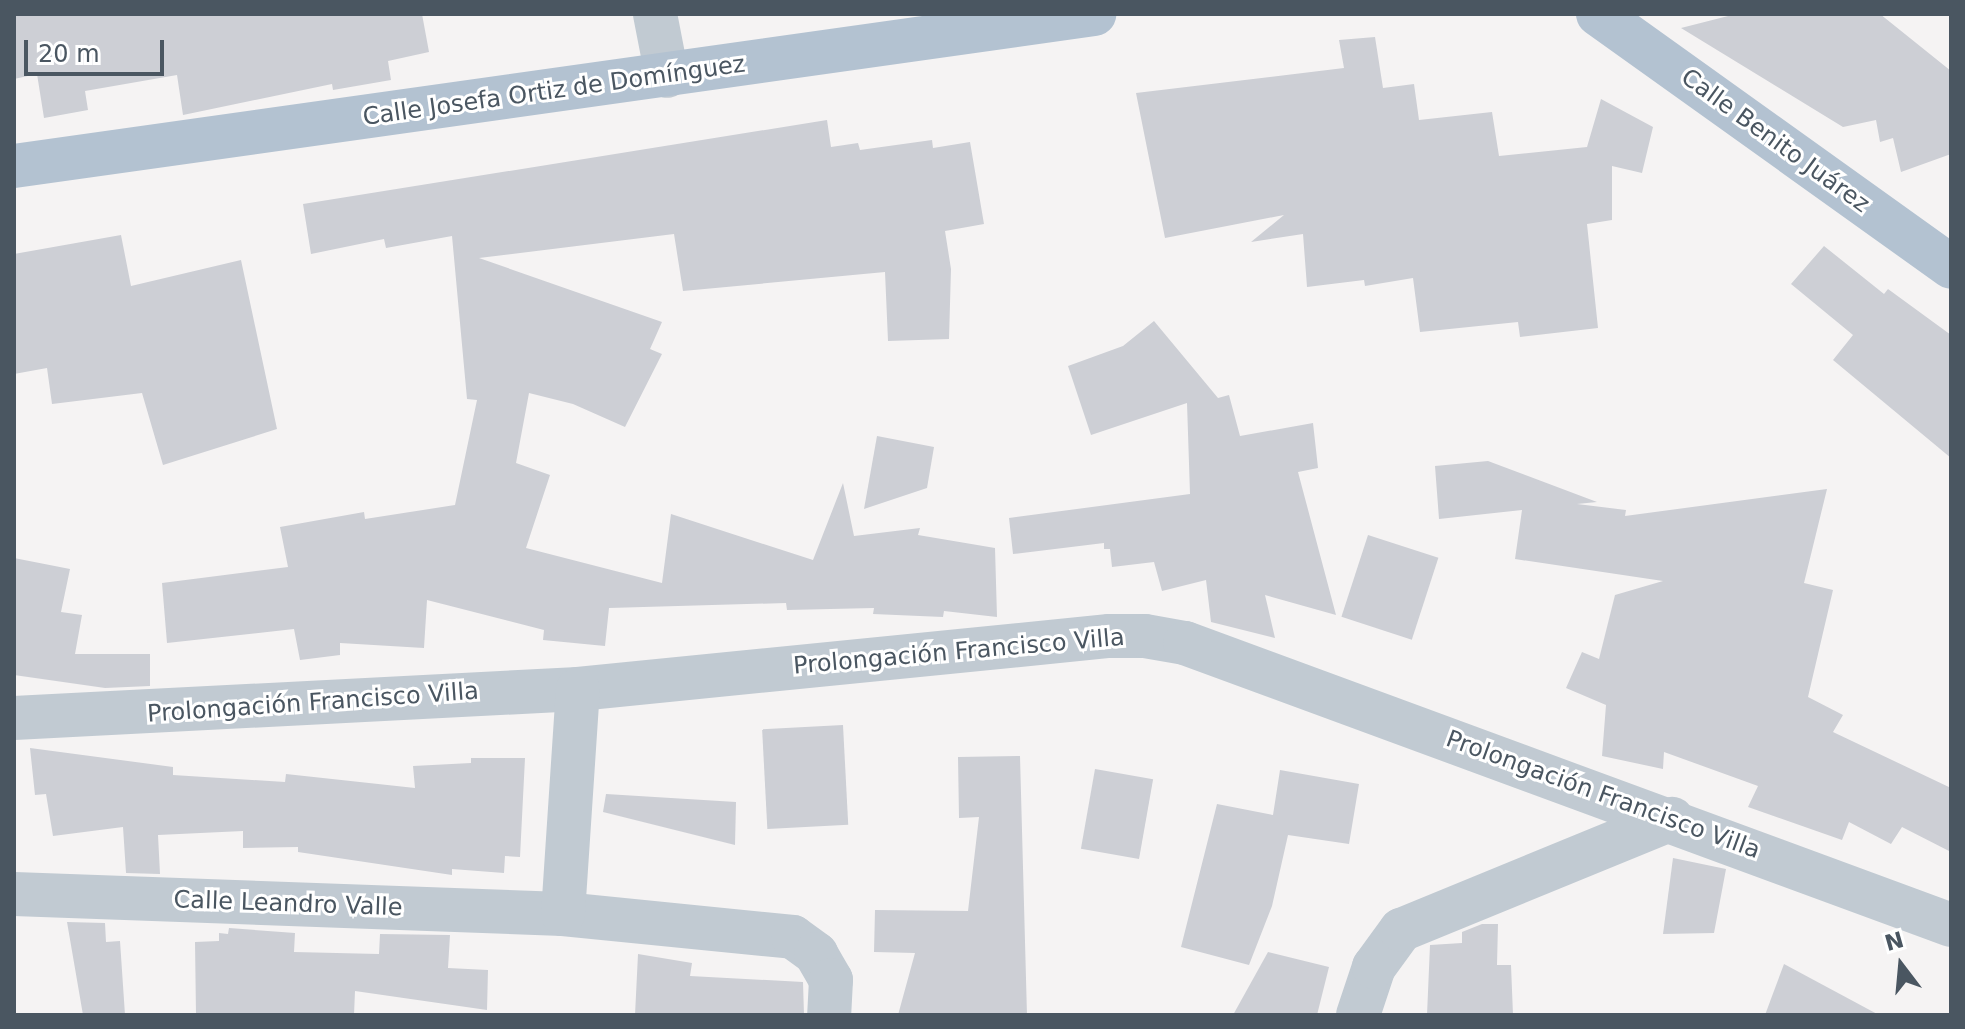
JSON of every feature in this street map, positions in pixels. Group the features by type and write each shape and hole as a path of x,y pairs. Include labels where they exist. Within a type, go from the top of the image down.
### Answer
{"main road":[{"name":"Calle Josefa Ortiz de Domínguez","path":"14,166 1094,14"},
{"name":"Calle Benito Juárez","path":"1598,14 1951,267"}],"street":[{"path":"655,14 667,76"},
{"name":"Prolongación Francisco Villa","path":"14,718 578,689 1109,636 1145,636 1185,643 1672,819 1951,925"},
{"path":"563,914 578,689"},
{"path":"1358,1015 1384,947 1401,930 1672,819"},
{"name":"Calle Leandro Valle","path":"14,894 563,914 793,937 816,954 831,980 829,1015"}],"building":[{"path":"14,14 422,14 429,52 388,61 391,80 333,90 332,84 183,115 177,75 85,91 88,110 44,118 37,74 14,79"},
{"path":"1736,14 1880,14 1951,71 1951,154 1901,172 1893,138 1880,142 1876,120 1843,127 1681,28"},
{"path":"1375,37 1383,88 1414,84 1419,120 1492,112 1499,156 1587,147 1601,99 1653,127 1642,173 1612,166 1612,220 1587,224 1598,328 1520,337 1518,322 1420,332 1413,278 1365,286 1364,280 1307,287 1303,234 1251,242 1284,215 1165,238 1136,93 1344,68 1339,40"},
{"path":"827,120 831,147 858,143 860,150 932,140 933,148 970,142 984,224 945,231 951,269 949,339 888,341 885,272 683,291 674,234 479,258 662,322 650,349 662,354 625,427 573,404 529,393 516,463 550,475 526,548 662,583 671,514 813,560 843,483 854,536 920,528 918,535 995,548 997,617 944,611 943,617 873,614 874,608 787,610 786,603 609,608 605,646 543,640 544,630 427,600 424,648 340,643 340,655 300,660 294,629 167,643 162,583 288,567 280,527 364,512 365,519 455,505 477,400 467,399 452,236 386,248 384,239 311,254 303,204"},
{"path":"121,235 131,286 241,260 277,429 163,465 142,393 52,404 47,368 14,374 14,254"},
{"path":"1824,246 1884,294 1888,289 1951,335 1951,458 1833,360 1853,335 1791,284"},
{"path":"1154,321 1218,398 1229,395 1240,436 1313,423 1318,468 1298,472 1336,615 1265,595 1275,638 1211,622 1206,580 1162,591 1154,562 1112,567 1110,549 1104,549 1104,543 1013,554 1009,518 1190,494 1187,403 1091,435 1068,366 1123,346"},
{"path":"877,436 934,447 927,488 864,509"},
{"path":"1488,461 1597,502 1577,504 1626,510 1625,516 1827,489 1804,583 1833,590 1808,697 1843,715 1833,732 1951,788 1951,852 1902,827 1891,844 1849,822 1842,840 1748,807 1758,786 1664,752 1663,769 1602,756 1606,705 1566,688 1582,652 1599,659 1615,595 1663,581 1515,559 1522,510 1439,519 1435,466"},
{"path":"1368,535 1438,558 1412,640 1341,617"},
{"path":"14,558 70,569 61,612 82,615 75,654 150,654 150,686 105,688 14,675"},
{"path":"843,725 848,825 767,829 762,729"},
{"path":"30,748 173,767 173,775 285,782 286,774 415,788 413,766 471,763 471,758 525,758 520,857 505,856 504,873 452,869 452,875 298,852 298,847 243,848 243,831 158,835 160,874 126,873 123,827 53,836 46,794 35,795"},
{"path":"1020,756 1027,1015 898,1015 915,953 874,952 875,910 968,911 979,817 959,818 958,757"},
{"path":"1095,769 1153,779 1139,859 1081,849"},
{"path":"1280,770 1359,784 1349,844 1288,835 1272,906 1249,965 1181,947 1217,804 1273,815"},
{"path":"606,794 736,802 735,845 603,812"},
{"path":"1673,858 1726,869 1714,933 1663,934"},
{"path":"67,922 105,923 106,942 120,941 125,1015 83,1015"},
{"path":"1482,924 1498,924 1497,965 1511,965 1513,1015 1427,1015 1430,945 1462,943 1462,932"},
{"path":"229,928 295,933 294,952 379,954 380,934 450,935 448,968 488,970 487,1010 355,991 354,1015 196,1015 195,942 219,941 219,933 228,934"},
{"path":"1268,952 1329,967 1317,1015 1233,1015"},
{"path":"638,954 692,963 690,976 803,982 804,1015 635,1015"},
{"path":"1784,964 1879,1015 1765,1015"}]}
